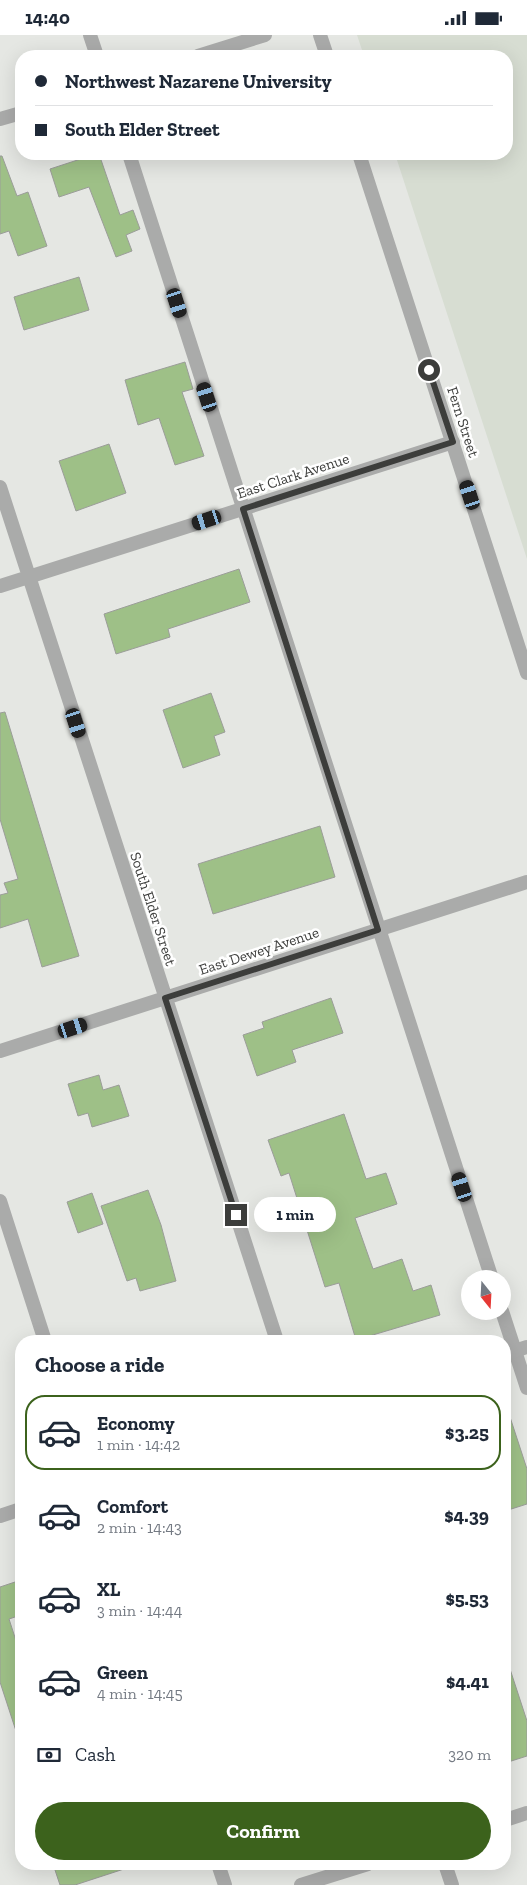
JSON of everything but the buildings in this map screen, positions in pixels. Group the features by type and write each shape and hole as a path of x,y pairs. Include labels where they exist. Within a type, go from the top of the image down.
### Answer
{"street":[{"path":"90,35 95,50"},
{"path":"217,50 265,35"},
{"path":"320,35 325,50"},
{"path":"0,119 15,115"},
{"path":"131,160 489,1270"},
{"name":"Fern Street","path":"361,160 527,673"},
{"name":"East Clark Avenue","path":"0,586 453,442"},
{"name":"South Elder Street","path":"0,487 275,1335"},
{"name":"East Dewey Avenue","path":"0,1051 527,882"},
{"path":"0,1201 44,1335"},
{"path":"505,1320 511,1335"},
{"path":"511,1336 527,1388"},
{"path":"0,1516 15,1511"},
{"path":"511,1818 527,1813"},
{"path":"220,1870 225,1885"},
{"path":"301,1885 349,1870"},
{"path":"447,1870 452,1885"}],"shaded area":[{"path":"357,35 527,35 527,559 397,160 513,160 513,50 362,50"}],"route":[{"path":"236,1215 165,998 378,930 243,509 453,442 429,370"}]}
